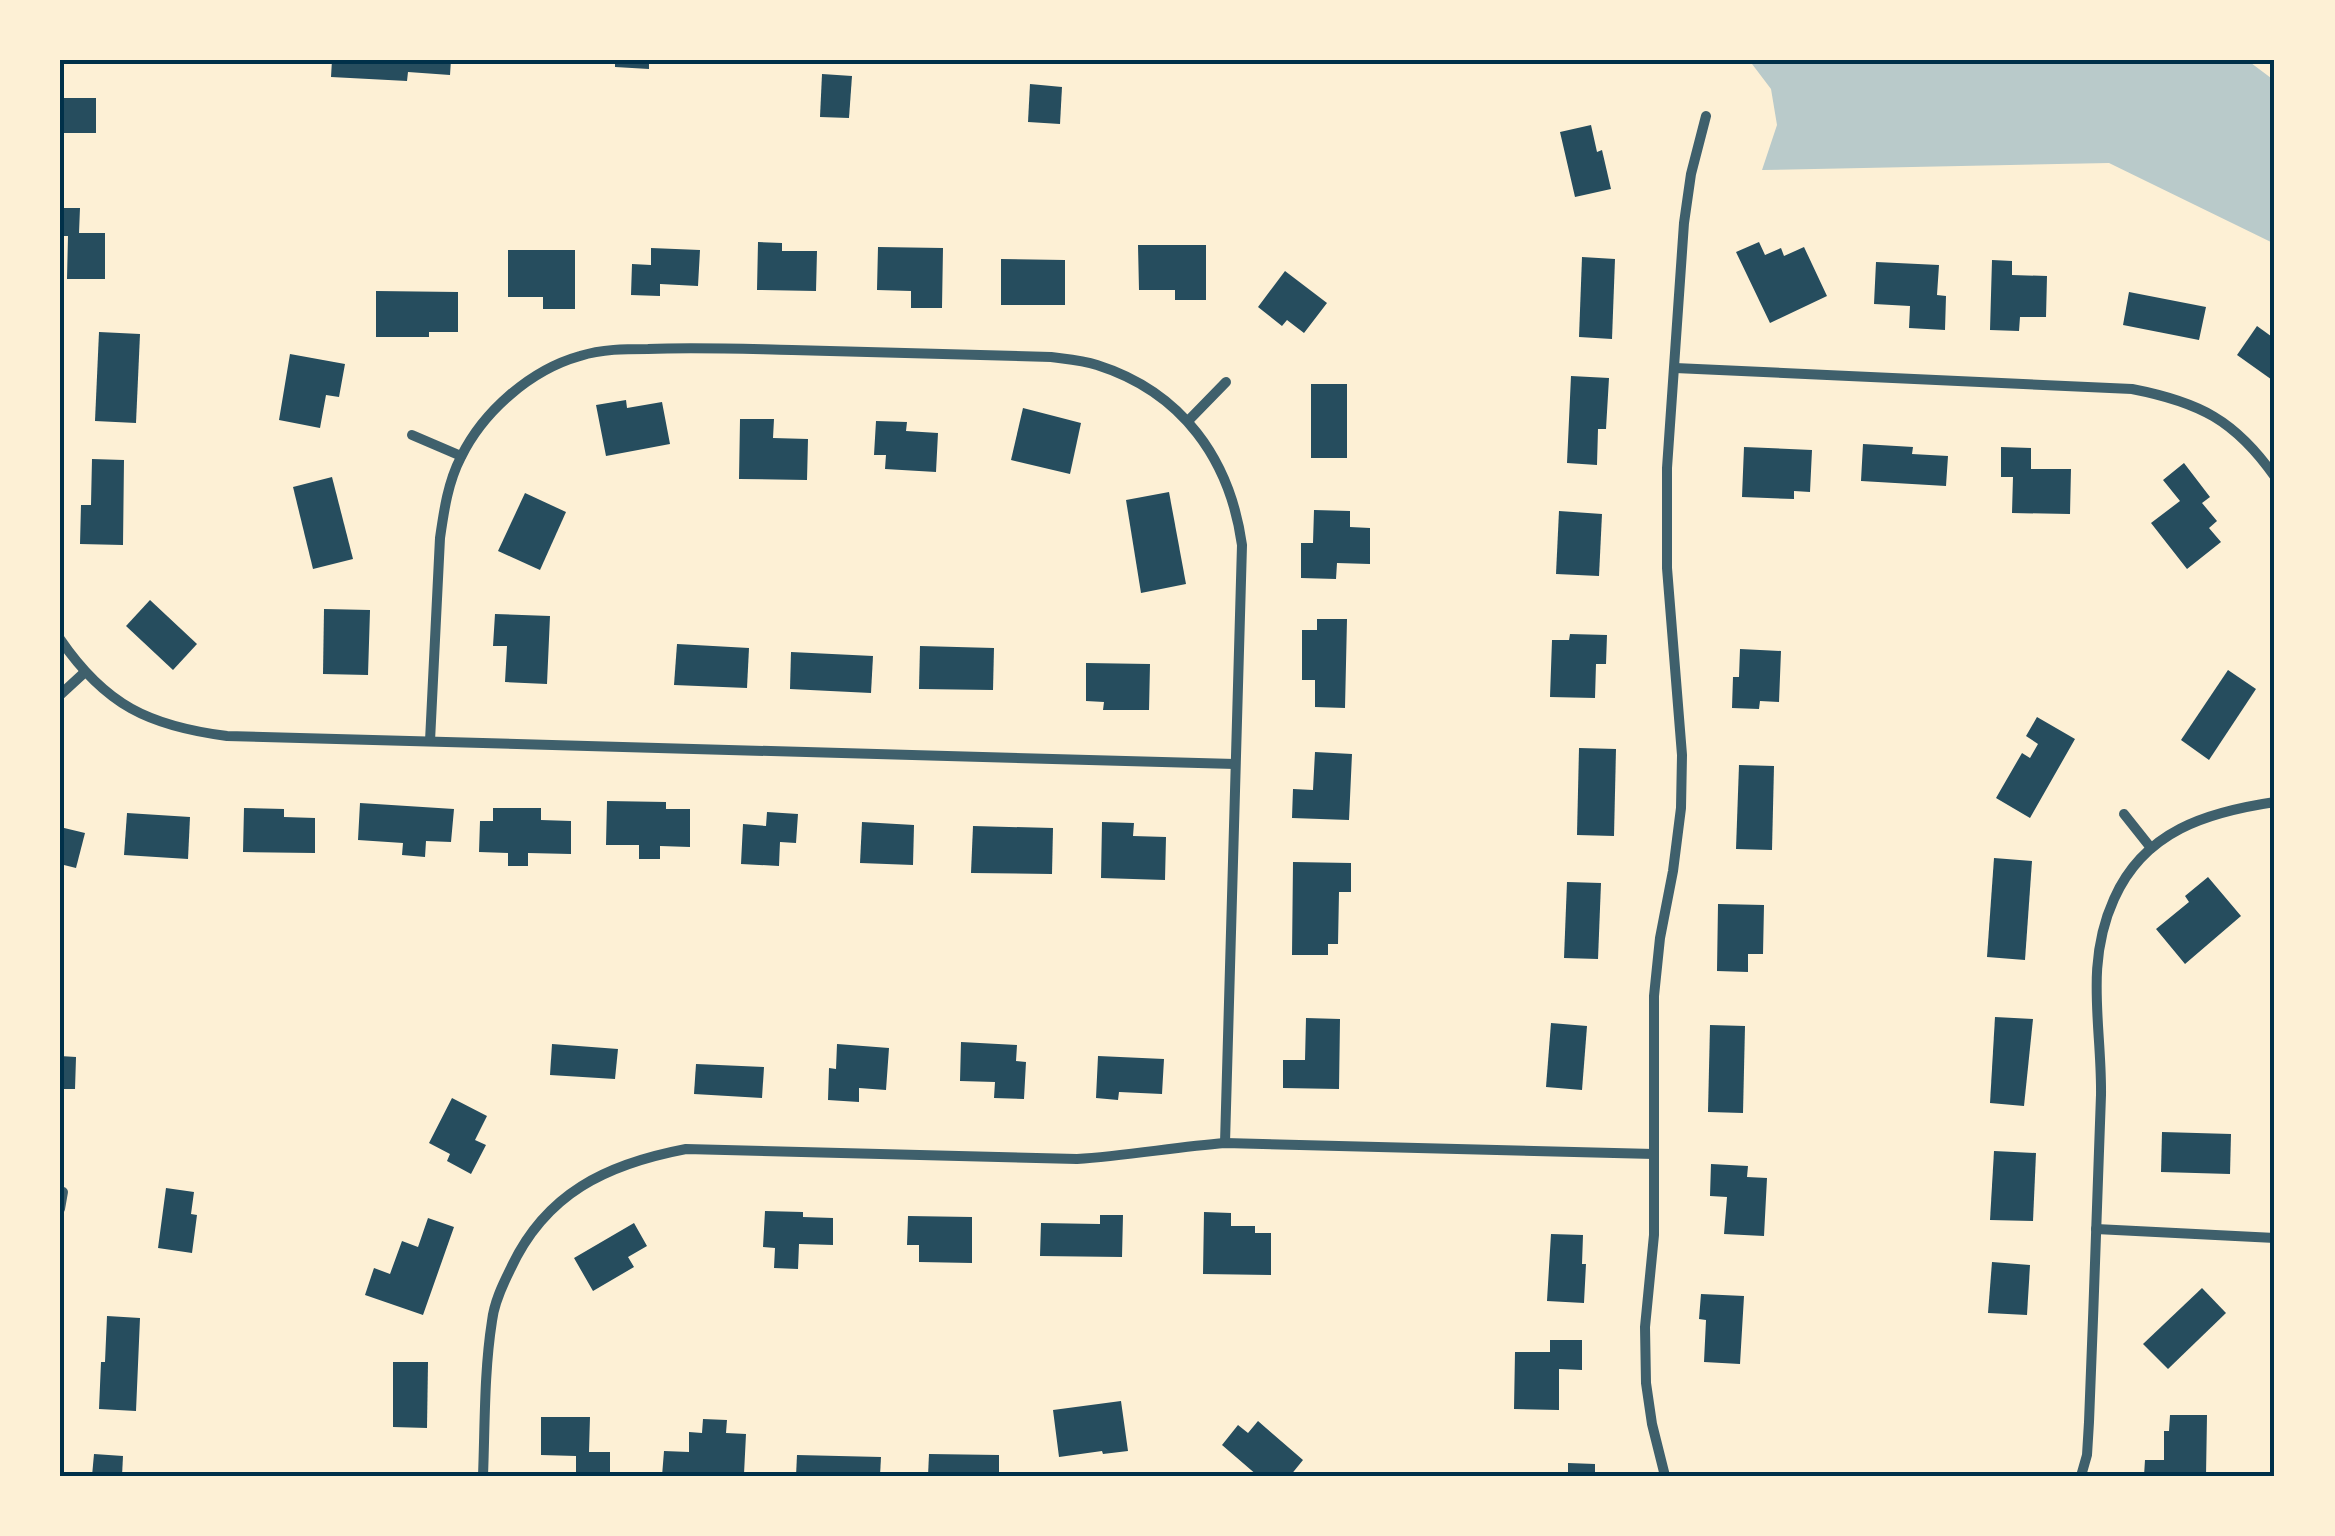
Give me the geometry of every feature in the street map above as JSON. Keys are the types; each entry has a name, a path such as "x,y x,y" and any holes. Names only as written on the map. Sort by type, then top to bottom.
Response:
{"street":[{"path":"1664,1476 1646,1382 1646,1327 1654,1235 1654,996 1681,808 1682,755 1668,568 1667,468 1684,224 1706,116"},
{"path":"430,742 444,506 462,456 476,433 528,381 579,356 614,350 683,348 1051,357 1123,374 1166,401 1188,422 1219,465 1234,502 1242,545 1225,1144"},
{"path":"1675,368 2132,389 2171,397 2229,426 2257,451 2275,477"},
{"path":"1188,422 1226,382"},
{"path":"412,435 462,456"},
{"path":"60,639 100,687 140,714 188,731 227,736 1235,764"},
{"path":"60,695 85,672"},
{"path":"2082,1476 2089,1422 2101,1089 2095,987 2102,936 2114,898 2151,848 2190,822 2275,802"},
{"path":"2124,814 2151,848"},
{"path":"483,1476 492,1320 514,1259 540,1219 592,1179 646,1156 686,1149 1076,1159 1225,1144 1654,1154"},
{"path":"60,1209 64,1192"},
{"path":"2096,1229 2275,1238"}],"shaded area":[{"path":"1749,60 2247,60 2275,81 2275,244 2109,163 1762,170 1777,125 1771,89"}],"building":[{"path":"332,60 451,60 450,75 408,72 407,81 331,77"},
{"path":"615,60 649,60 649,69 615,67"},
{"path":"822,74 852,76 849,118 820,117"},
{"path":"1030,84 1062,87 1060,124 1028,122"},
{"path":"60,98 96,98 96,133 60,133"},
{"path":"1591,125 1597,152 1602,150 1611,189 1575,197 1560,132"},
{"path":"60,208 80,208 79,233 105,233 105,279 67,279 68,236 60,236"},
{"path":"758,242 782,243 782,251 817,251 816,291 757,290"},
{"path":"1759,242 1765,255 1781,248 1784,256 1804,247 1827,296 1770,323 1736,252"},
{"path":"1138,245 1206,245 1206,300 1175,300 1175,290 1139,290"},
{"path":"878,247 943,248 942,308 911,308 911,291 877,290"},
{"path":"651,248 700,250 698,286 660,284 660,296 631,295 632,264 651,265"},
{"path":"508,250 575,250 575,309 543,309 543,297 508,297"},
{"path":"1582,257 1615,259 1612,339 1579,337"},
{"path":"1001,259 1065,260 1065,305 1001,305"},
{"path":"1992,260 2012,261 2012,275 2047,276 2046,317 2020,317 2019,331 1990,330"},
{"path":"1876,262 1939,265 1937,295 1946,296 1945,330 1909,328 1910,306 1874,304"},
{"path":"1285,271 1327,303 1304,333 1287,320 1282,326 1258,307"},
{"path":"376,291 458,292 458,332 429,332 429,337 376,337"},
{"path":"2129,292 2206,307 2199,340 2123,325"},
{"path":"2257,326 2275,339 2275,382 2237,355"},
{"path":"99,332 140,334 136,423 95,421"},
{"path":"290,354 345,364 339,397 326,395 320,428 279,420"},
{"path":"1571,376 1609,378 1606,429 1598,429 1597,465 1567,463"},
{"path":"1311,384 1347,384 1347,458 1311,458"},
{"path":"626,400 627,408 662,402 670,444 606,456 596,405"},
{"path":"1023,408 1081,423 1070,474 1011,460"},
{"path":"740,419 774,419 773,438 808,439 807,480 739,479"},
{"path":"876,421 907,422 906,431 938,433 936,472 885,469 886,455 874,455"},
{"path":"1863,444 1913,447 1912,454 1948,456 1946,486 1861,481"},
{"path":"1744,447 1812,450 1810,492 1794,491 1794,499 1742,497"},
{"path":"2001,447 2031,448 2031,469 2071,469 2070,514 2012,513 2013,477 2001,477"},
{"path":"92,459 124,460 123,545 80,544 81,505 91,505"},
{"path":"2184,463 2210,497 2202,503 2217,521 2209,528 2221,542 2187,569 2151,523 2180,501 2163,480"},
{"path":"332,477 353,559 313,569 293,487"},
{"path":"1169,492 1186,584 1141,593 1126,500"},
{"path":"525,493 566,512 540,570 498,551"},
{"path":"1314,510 1350,511 1350,527 1370,528 1370,564 1337,563 1336,579 1301,578 1301,543 1313,543"},
{"path":"1559,511 1602,514 1599,576 1556,574"},
{"path":"150,600 197,644 173,670 126,626"},
{"path":"324,609 370,610 368,675 323,674"},
{"path":"495,614 550,616 547,684 505,682 507,646 493,646"},
{"path":"1317,619 1347,619 1345,708 1315,707 1315,680 1302,680 1302,630 1317,630"},
{"path":"1570,634 1607,635 1606,664 1596,664 1595,698 1550,697 1552,640 1569,640"},
{"path":"677,644 749,648 747,688 674,685"},
{"path":"920,646 994,648 993,690 919,689"},
{"path":"1740,649 1781,651 1779,702 1760,701 1759,709 1732,708 1733,677 1739,677"},
{"path":"791,652 873,656 871,693 790,689"},
{"path":"1086,663 1150,664 1149,710 1103,710 1104,702 1086,701"},
{"path":"2228,670 2256,689 2209,760 2181,740"},
{"path":"2037,717 2075,739 2030,818 1996,798 2022,753 2030,758 2038,744 2026,736"},
{"path":"1579,748 1616,749 1614,836 1577,835"},
{"path":"1315,752 1352,754 1349,820 1292,818 1293,789 1313,790"},
{"path":"1739,765 1774,766 1772,850 1736,849"},
{"path":"607,801 666,802 666,809 690,809 690,847 660,846 660,859 639,859 639,845 606,845"},
{"path":"360,803 454,809 451,842 426,841 425,857 402,855 403,843 358,840"},
{"path":"244,808 284,809 284,817 315,818 315,853 243,852"},
{"path":"493,808 541,808 541,820 571,821 571,854 528,853 528,866 508,866 508,853 479,852 480,821 493,821"},
{"path":"767,812 798,814 796,843 780,842 779,866 741,864 743,824 766,826"},
{"path":"127,813 190,817 188,859 124,855"},
{"path":"862,822 914,825 913,865 860,863"},
{"path":"1102,822 1134,823 1133,836 1166,837 1165,880 1101,878"},
{"path":"973,826 1053,828 1052,874 971,873"},
{"path":"60,827 85,833 76,868 60,864"},
{"path":"1994,858 2032,861 2025,960 1987,957"},
{"path":"1293,862 1351,863 1351,892 1339,892 1338,944 1328,944 1328,955 1292,955"},
{"path":"2208,877 2241,916 2185,964 2156,929 2189,902 2185,896"},
{"path":"1567,882 1601,883 1598,959 1564,958"},
{"path":"1718,904 1764,905 1763,954 1748,954 1748,972 1717,971"},
{"path":"1995,1017 2033,1019 2024,1106 1990,1103"},
{"path":"1306,1018 1340,1019 1339,1089 1283,1088 1283,1060 1305,1060"},
{"path":"1551,1023 1587,1026 1582,1090 1546,1087"},
{"path":"1710,1025 1745,1026 1743,1113 1708,1112"},
{"path":"961,1042 1017,1045 1016,1061 1026,1062 1024,1099 994,1098 995,1082 960,1081"},
{"path":"552,1044 618,1049 615,1079 550,1075"},
{"path":"837,1044 889,1048 886,1090 859,1088 859,1102 828,1100 829,1068 836,1069"},
{"path":"60,1056 76,1057 75,1089 60,1089"},
{"path":"1098,1056 1164,1059 1162,1094 1119,1092 1118,1100 1096,1098"},
{"path":"696,1064 764,1067 762,1098 694,1094"},
{"path":"452,1098 487,1116 475,1140 486,1145 471,1174 447,1161 450,1154 429,1143"},
{"path":"2162,1132 2231,1134 2230,1174 2161,1172"},
{"path":"1994,1151 2036,1153 2033,1221 1990,1220"},
{"path":"1711,1164 1748,1166 1747,1177 1767,1178 1764,1236 1724,1234 1727,1197 1710,1196"},
{"path":"166,1188 194,1192 191,1214 197,1215 192,1253 158,1248"},
{"path":"765,1211 833,1218 833,1245 799,1244 798,1269 774,1268 775,1248 763,1247"},
{"path":"1204,1212 1231,1213 1231,1226 1255,1226 1255,1233 1271,1233 1271,1275 1203,1274"},
{"path":"1100,1215 1123,1215 1122,1257 1040,1256 1041,1223 1100,1224"},
{"path":"908,1216 972,1217 972,1263 919,1262 919,1245 907,1245"},
{"path":"428,1218 454,1227 423,1315 365,1295 374,1268 390,1274 402,1241 418,1247"},
{"path":"634,1223 647,1246 628,1257 634,1267 593,1291 574,1258"},
{"path":"1551,1234 1583,1235 1584,1303 1547,1301"},
{"path":"1992,1262 2030,1265 2027,1315 1988,1313"},
{"path":"2202,1288 2226,1313 2168,1369 2143,1344"},
{"path":"1701,1294 1744,1296 1740,1364 1704,1362 1706,1320 1699,1319"},
{"path":"107,1316 140,1318 136,1411 99,1409"},
{"path":"1550,1340 1582,1340 1582,1370 1559,1369 1559,1410 1514,1409 1515,1352 1550,1352"},
{"path":"393,1362 428,1362 427,1428 393,1427"},
{"path":"1121,1401 1128,1451 1059,1457 1053,1410"},
{"path":"2170,1415 2207,1415 2206,1476 2144,1476 2145,1460 2164,1460 2164,1431 2169,1431"},
{"path":"541,1417 590,1417 589,1452 610,1452 610,1476 576,1476 576,1456 541,1455"},
{"path":"703,1419 727,1420 726,1433 746,1434 744,1474 662,1476 664,1451 689,1452 689,1432 702,1433"},
{"path":"1258,1421 1303,1460 1290,1476 1258,1476 1222,1445 1238,1425 1248,1433"},
{"path":"94,1454 123,1456 122,1476 92,1476"},
{"path":"929,1454 999,1455 999,1476 928,1476"},
{"path":"797,1455 881,1457 880,1476 796,1476"},
{"path":"1568,1463 1595,1464 1595,1476 1568,1476"}]}
